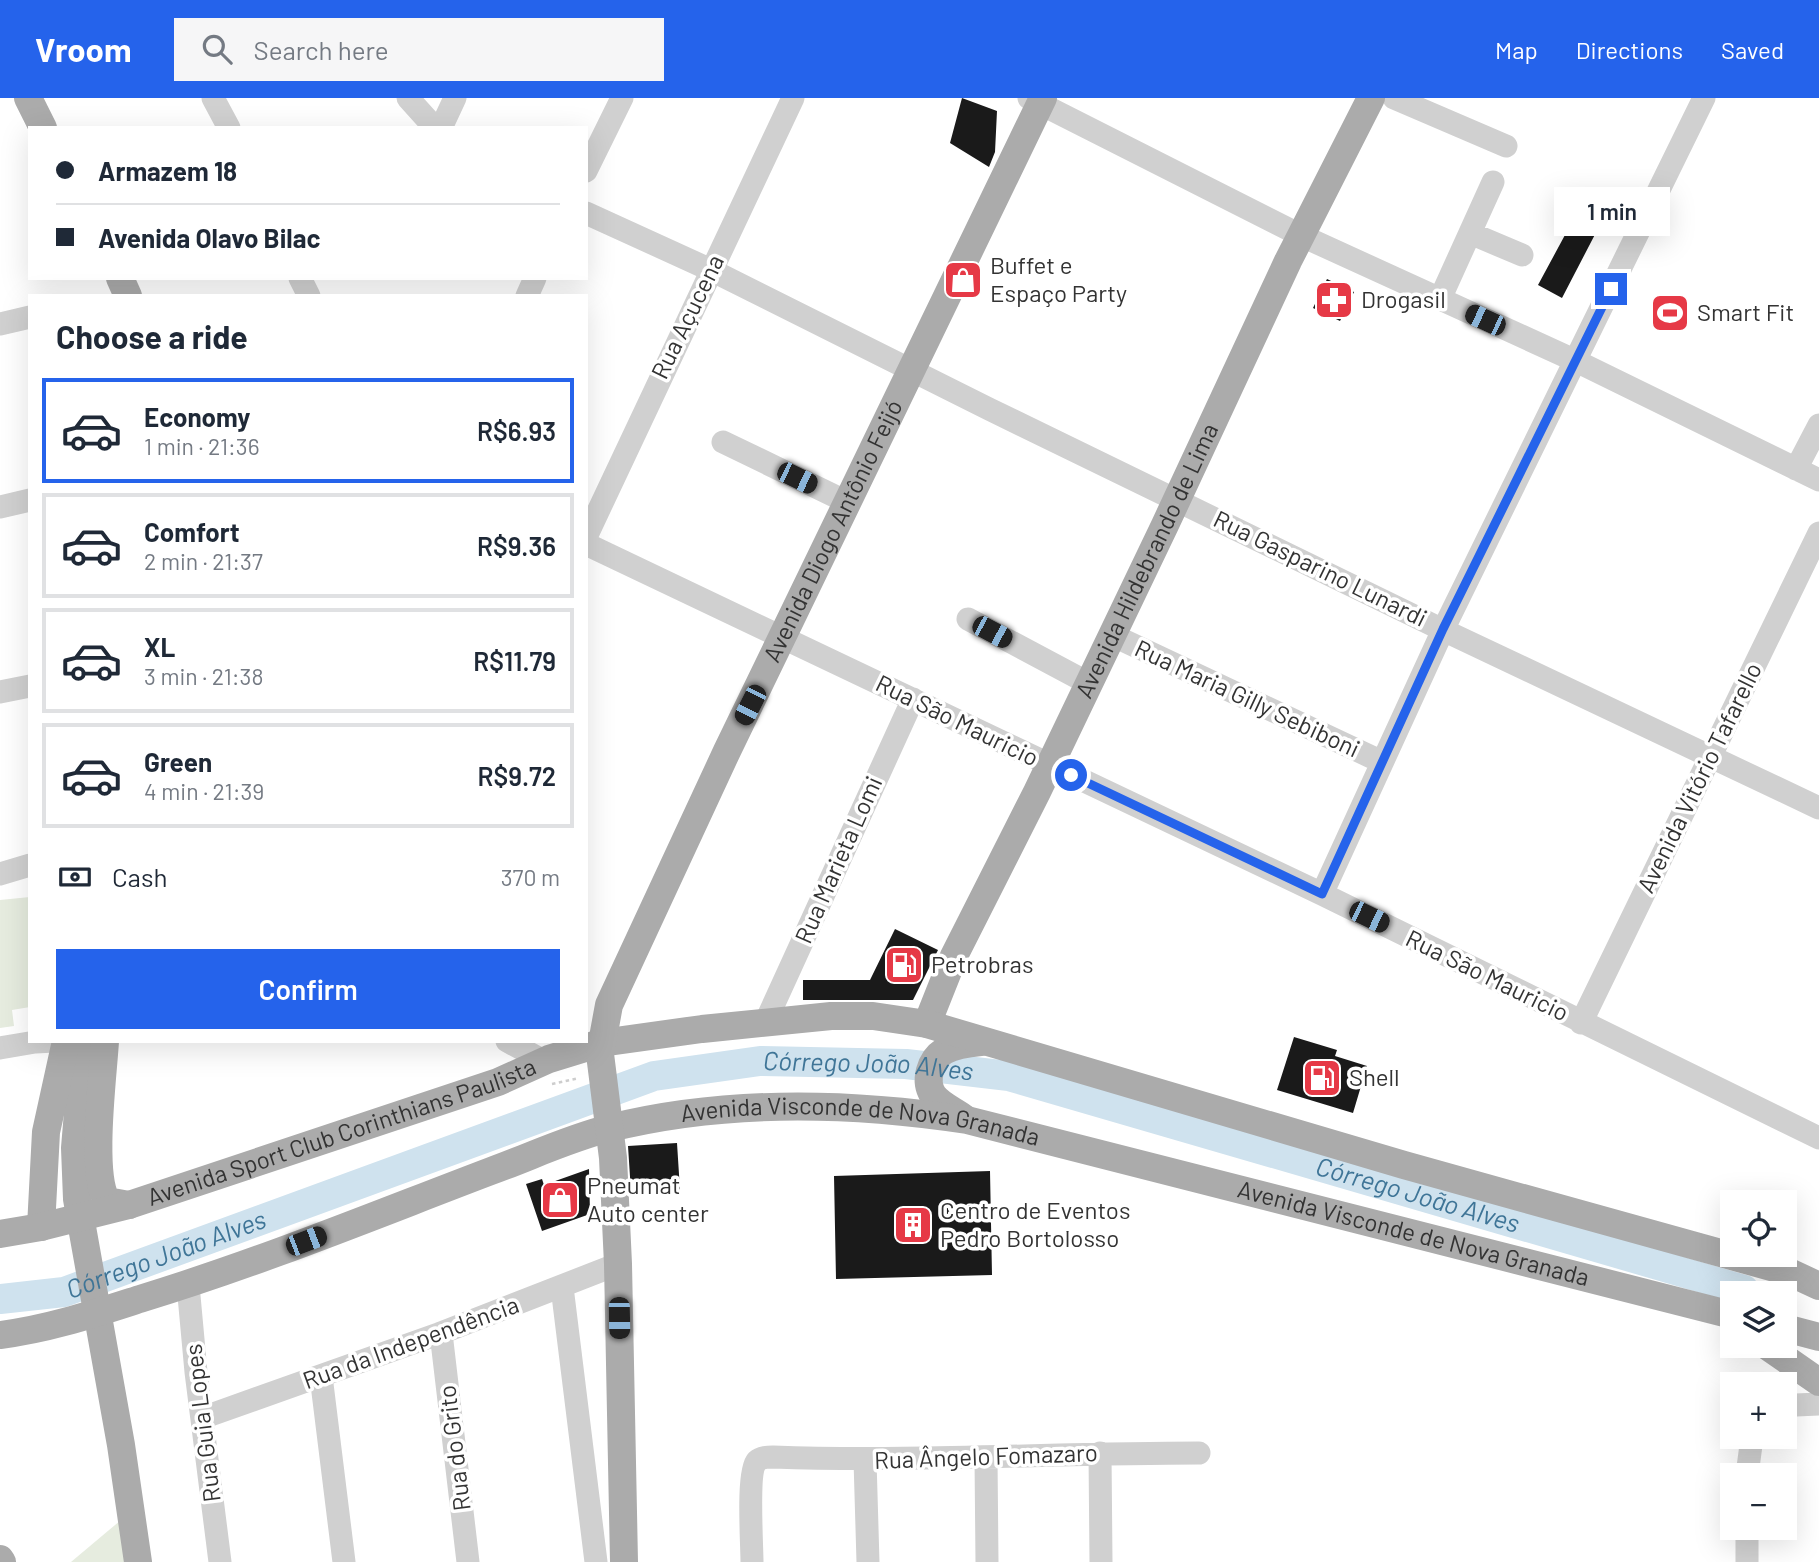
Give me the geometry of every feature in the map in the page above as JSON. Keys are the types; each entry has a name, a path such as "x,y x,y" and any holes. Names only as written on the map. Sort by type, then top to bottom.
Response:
{"main road":[{"path":"28,98 42,126"},
{"name":"Avenida Hildebrando de Lima","path":"927,1024 954,956 1112,635 1300,235 1371,98"},
{"name":"Avenida Diogo Antônio Feijó","path":"624,1562 618,1264 601,1049 609,1005 1037,100"},
{"name":"Avenida Sport Club Corinthians Paulista","path":"0,1234 41,1227 129,1205 498,1082 544,1061 766,1021 873,1016 927,1024 974,1043 1789,1272 1819,1286"},
{"path":"46,1132 54,1181 61,1189 72,1192 87,1189 95,1173 98,1158 105,1043"},
{"path":"959,1114 931,1092 929,1075 936,1058 943,1051 974,1043"},
{"path":"41,1227 46,1132 77,1048"},
{"path":"77,1048 77,1199 121,1446 138,1562"},
{"name":"Avenida Visconde de Nova Granada","path":"0,1335 27,1332 63,1323 188,1284 608,1115 808,1105 959,1114 1720,1315"},
{"path":"98,1158 102,1193 107,1201 129,1205"},
{"path":"1789,1272 1819,1276"},
{"path":"1797,1331 1819,1337"},
{"path":"1784,1358 1819,1382"}],"street":[{"path":"213,98 228,126"},
{"path":"408,98 433,126"},
{"path":"442,126 455,98"},
{"path":"588,167 622,98"},
{"name":"Rua Açucena","path":"588,533 793,98"},
{"path":"1394,98 1506,146"},
{"path":"1322,894 1443,629 1704,98"},
{"path":"1037,100 1300,235 1576,361 1819,480"},
{"path":"1440,299 1493,182"},
{"name":"Rua Gasparino Lunardi","path":"588,214 711,271 1443,629 1819,808"},
{"path":"1470,233 1522,255"},
{"path":"0,324 28,317"},
{"path":"1796,468 1819,425"},
{"path":"723,442 847,502"},
{"path":"0,507 28,500"},
{"name":"Avenida Vitório Tafarello","path":"1581,1023 1819,533"},
{"name":"Rua São Mauricio","path":"588,545 1322,894 1819,1138"},
{"path":"968,619 1088,683"},
{"name":"Rua Maria Gilly Sebiboni","path":"1112,635 1382,762"},
{"path":"0,692 28,685"},
{"name":"Rua Marieta Lomi","path":"766,1021 913,699"},
{"path":"0,874 28,866"},
{"path":"0,1048 39,1043"},
{"path":"511,1043 544,1061"},
{"name":"Rua da Independência","path":"202,1418 441,1333 618,1264"},
{"name":"Rua Guia Lopes","path":"188,1284 220,1562"},
{"path":"562,1287 596,1562"},
{"name":"Rua do Grito","path":"441,1333 468,1562"},
{"path":"321,1376 344,1562"},
{"path":"1797,1405 1819,1404"},
{"path":"1100,1453 1101,1562"},
{"name":"Rua Ângelo Fomazaro","path":"752,1562 751,1475 756,1461 773,1457 865,1460 1199,1453"},
{"path":"986,1458 987,1562"},
{"path":"865,1460 867,1562"},
{"path":"1747,1540 1747,1562"}],"shaded area":[{"path":"28,897 28,1007 12,1010 14,1026 0,1028 0,900"},
{"path":"121,1520 128,1562 71,1562"}],"building":[{"path":"962,98 997,111 995,152 989,167 950,143"},
{"path":"1579,209 1603,219 1562,298 1538,285"},
{"name":"Drogasil","path":"1327,279 1354,292 1340,321 1313,308"},
{"name":"Petrobras","path":"895,929 938,950 913,1000 803,1000 803,980 870,980"},
{"name":"Shell","path":"1294,1037 1337,1050 1335,1056 1367,1066 1353,1113 1277,1090"},
{"path":"677,1143 680,1190 631,1192 628,1146"},
{"name":"Pneumat Auto center","path":"589,1169 590,1214 542,1231 526,1184 542,1179 544,1185"},
{"name":"Centro de Eventos Pedro Bortolosso","path":"990,1171 992,1275 836,1279 834,1176"}],"waterway":[{"name":"Córrego João Alves","path":"0,1299 64,1292 654,1076 760,1061 906,1064 1009,1076 1720,1283"}],"place":[{"name":"Buffet e Espaço Party","path":"963,280"},
{"name":"Drogasil","path":"1334,300"},
{"name":"Smart Fit","path":"1670,313"},
{"name":"Petrobras","path":"904,965"},
{"name":"Shell","path":"1322,1078"},
{"name":"Pneumat Auto center","path":"560,1200"},
{"name":"Centro de Eventos Pedro Bortolosso","path":"913,1225"}],"route":[{"path":"1071,775 1322,894 1443,629 1611,289"}]}
